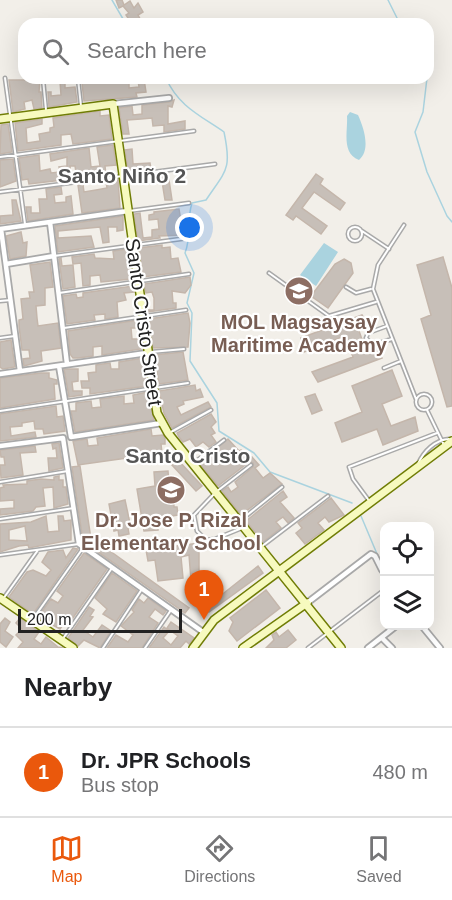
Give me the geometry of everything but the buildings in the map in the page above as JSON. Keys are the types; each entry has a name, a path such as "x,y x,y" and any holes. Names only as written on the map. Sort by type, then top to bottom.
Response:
{"street":[{"path":"0,119 169,98"},
{"name":"Santo Cristo Street","path":"113,104 152,388 162,423 192,464 279,572 307,603 341,648"},
{"path":"20,371 3,264 1,229 128,211"},
{"path":"50,222 68,364"},
{"path":"3,264 54,256"},
{"path":"0,374 147,353"},
{"path":"59,366 71,437 162,423"},
{"path":"0,446 63,438 79,544 203,632"},
{"path":"196,647 203,632 214,620 416,468 443,443 452,440"},
{"path":"243,648 371,554 375,556 380,566"},
{"path":"1,599 73,648"},
{"path":"368,648 391,630"},
{"path":"425,630 440,648"},
{"path":"382,638 392,648"}],"lane":[{"path":"5,78 25,225"},
{"path":"43,84 46,113"},
{"path":"79,84 81,108"},
{"path":"0,157 194,131"},
{"path":"0,192 215,164"},
{"path":"128,211 189,203"},
{"path":"404,225 375,274 373,289 376,302 417,399 418,408 427,410"},
{"path":"369,236 354,242 348,235 354,228 362,231 389,249"},
{"path":"362,231 362,238"},
{"path":"54,256 188,238"},
{"path":"269,273 329,316 376,302"},
{"path":"59,293 189,274"},
{"path":"346,287 356,293 373,289"},
{"path":"0,301 10,300"},
{"path":"63,328 186,310"},
{"path":"387,327 368,333 366,338 373,345 392,339"},
{"path":"0,338 15,336"},
{"path":"147,353 184,349"},
{"path":"384,368 401,361"},
{"path":"0,411 188,383"},
{"path":"417,399 422,394 429,395 432,404 427,410"},
{"path":"168,433 211,410"},
{"path":"427,410 443,443"},
{"path":"370,502 353,479 349,467 437,433"},
{"path":"192,464 224,440"},
{"path":"250,465 216,492 194,515 194,524 202,538 215,539 242,524 282,487"},
{"path":"0,482 68,471"},
{"path":"261,547 328,496"},
{"path":"0,519 74,508"},
{"path":"0,555 79,544"},
{"path":"32,620 83,548"},
{"path":"1,599 38,550"},
{"path":"62,640 112,568"},
{"path":"103,648 142,589"},
{"path":"308,648 380,593"},
{"path":"145,648 171,610"}],"water":[{"path":"350,112 358,115 364,132 365,151 359,160 353,157 348,147 347,116"},
{"path":"324,243 338,252 316,286 300,275"}],"waterway":[{"path":"112,0 122,18"},
{"path":"388,0 397,18"},
{"path":"169,84 184,103 224,132 226,145 227,162 223,175 206,200 192,203 185,253 194,273 187,303 192,313 190,361 217,403 219,431 254,453 270,472 352,503"},
{"path":"426,84 423,112 415,132 427,172 452,222"},
{"path":"361,516 380,561"}],"place":[{"name":"MOL Magsaysay Maritime Academy","path":"299,291"},
{"name":"Dr. Jose P. Rizal Elementary School","path":"171,490"},
{"name":"Dr. JPR Schools","path":"204,620"}],"district":[{"name":"Santo Niño 2","path":"122,175"},
{"name":"Santo Cristo","path":"188,455"}]}
